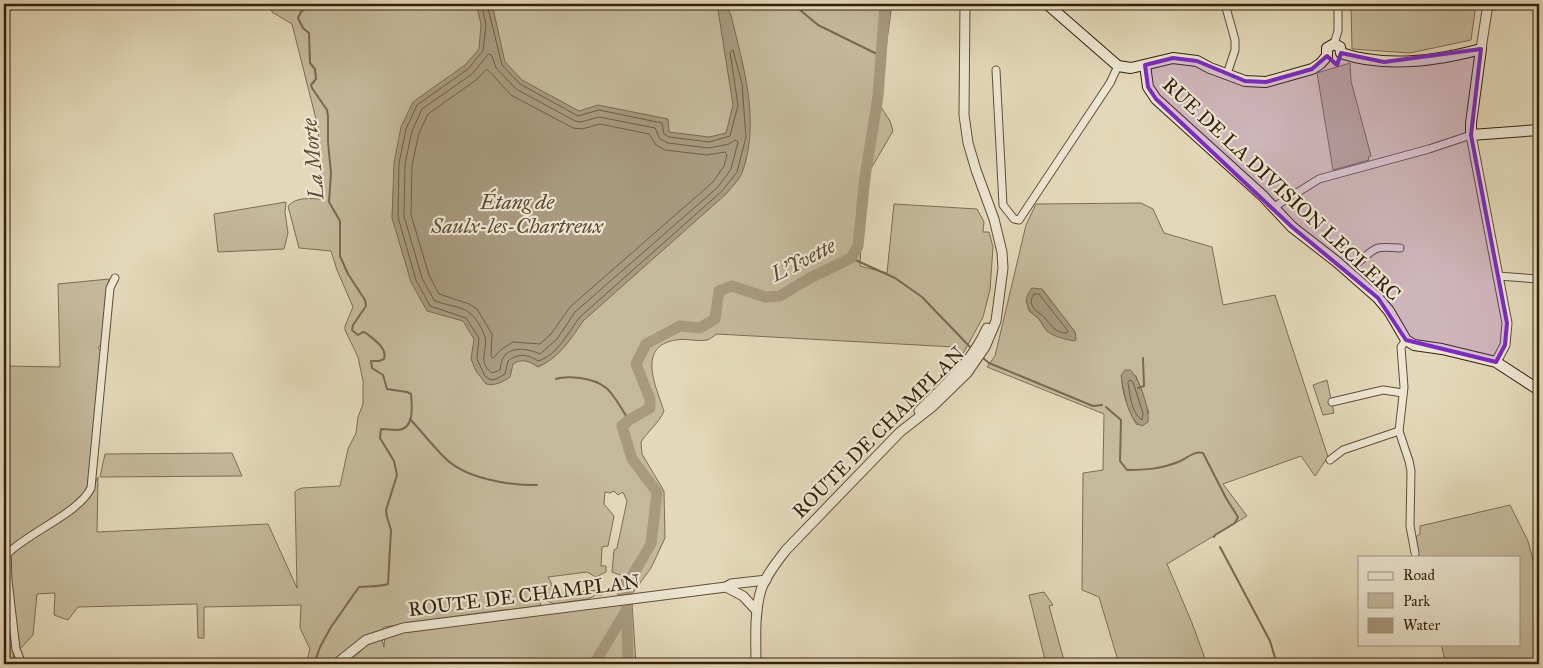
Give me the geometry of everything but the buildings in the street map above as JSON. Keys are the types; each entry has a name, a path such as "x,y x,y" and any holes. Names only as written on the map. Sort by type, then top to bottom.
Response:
{"main road":[{"path":"1047,4 1118,66 1131,68 1173,58 1197,61 1245,81 1266,82 1312,69 1327,56 1327,48 1334,44 1340,47 1341,53 1336,59 1327,56"},
{"path":"1341,53 1359,59 1384,62 1433,58 1481,49 1470,123 1471,135 1539,130"},
{"name":"RUE DE LA DIVISION LECLERC","path":"1145,65 1148,87 1156,99 1256,189 1292,227 1346,265 1384,304 1406,340"},
{"path":"1406,340 1414,345 1442,349 1496,362 1539,390"}],"street":[{"name":"ROUTE DE CHAMPLAN","path":"756,664 757,611 760,595 766,580 786,550 900,432 932,407 967,373 993,314 1001,288 1003,268 1000,239 968,143 964,114 965,4"},
{"path":"1225,4 1236,50 1227,74"},
{"path":"1334,44 1338,31 1338,4"},
{"path":"1481,49 1488,6 1505,4"},
{"path":"996,70 1003,205 1014,219 1019,220 1110,83 1118,66"},
{"path":"1274,208 1319,179 1429,149 1471,135 1507,329 1505,346 1496,362"},
{"name":"RUE DE LA DIVISION LECLERC","path":"1346,265 1372,249 1379,247 1400,248"},
{"path":"1497,276 1539,279"},
{"path":"22,664 16,649 8,581 7,554 21,541 74,507 87,495 91,488 110,288 115,278"},
{"path":"1406,340 1401,346 1403,393 1399,432 1411,470 1410,526 1415,553"},
{"path":"1332,402 1383,390 1403,393"},
{"path":"1330,460 1343,450 1399,432"},
{"name":"ROUTE DE CHAMPLAN","path":"336,664 366,640 403,628 726,587 730,584 766,580"},
{"path":"726,587 743,596 757,611"}],"highlighted area":[{"path":"1481,49 1471,135 1507,323 1505,345 1496,362 1406,340 1378,298 1292,227 1156,99 1148,87 1145,65 1173,58 1197,61 1245,81 1266,82 1312,69 1327,56 1337,65 1341,53 1384,62"}],"green space":[{"path":"271,4 892,4 880,91 881,107 890,121 893,131 869,172 863,199 860,266 887,273 894,204 977,209 984,222 983,232 989,232 993,247 990,290 983,317 959,361 954,347 717,334 707,340 676,340 664,344 656,350 652,369 664,411 641,442 642,454 664,491 665,538 651,568 632,594 618,595 623,576 612,572 614,550 617,548 627,501 623,492 618,495 614,491 610,493 605,492 604,504 614,516 608,546 602,547 601,566 606,566 606,572 596,577 587,572 548,577 556,594 600,590 604,593 602,595 554,604 543,599 540,602 541,605 537,606 384,627 380,633 384,647 385,634 632,603 636,664 344,664 361,651 356,650 337,664 306,664 310,649 300,628 301,605 204,607 204,638 198,638 197,604 78,607 68,620 54,615 55,593 37,594 33,635 20,649 10,587 8,554 84,504 98,477 97,532 268,524 297,588 295,492 302,488 340,486 348,449 356,433 358,417 363,404 363,381 358,357 345,330 353,307 331,251 299,248 288,206 300,199 322,199 318,127 292,24 272,12"},
{"path":"1351,4 1476,4 1471,40 1410,53 1352,49"},
{"path":"1350,63 1351,81 1371,156 1368,157 1369,160 1333,170 1317,73"},
{"path":"286,202 285,212 288,233 284,249 218,252 214,214"},
{"path":"1141,203 1153,209 1164,233 1212,247 1223,305 1275,295 1328,457 1315,476 1301,456 1223,484 1247,516 1167,564 1207,664 1119,664 1099,597 1082,590 1083,473 1103,470 1104,414 987,367 995,356 1026,225 1036,204","holes":["1042,289 1075,332 1076,340 1047,331 1039,319 1029,311 1026,300","1122,374 1136,376 1149,413 1137,425 1126,400 1122,386"]},
{"path":"109,279 104,306 106,309 102,345 98,348 101,351 88,487 73,506 4,556 4,366 60,367 58,284"},
{"path":"1327,380 1334,413 1323,415 1313,385"},
{"path":"232,453 242,476 100,477 105,454"},
{"path":"1510,505 1528,541 1539,583 1539,664 1446,664 1442,646 1520,646 1520,556 1419,556 1416,537 1420,534 1420,526"},
{"path":"4,562 14,662 11,664 4,664"},
{"path":"1044,592 1053,605 1049,606 1065,664 1046,664 1029,595"}],"water":[{"name":"Étang de Saulx-les-Chartreux","path":"476,4 492,4 505,62 522,80 579,111 598,105 668,119 669,132 709,137 726,133 733,105 718,10 715,4 726,4 731,15 745,74 750,114 750,134 742,173 726,194 583,321 574,335 552,359 538,367 526,361 516,362 513,364 510,377 496,384 486,384 476,371 471,359 474,339 463,321 427,311 411,282 392,218 394,163 401,127 413,102 465,65 479,49 481,24"},
{"path":"1032,288 1042,289 1075,332 1076,340 1060,338 1050,333 1031,312 1027,304 1027,297"},
{"path":"1125,370 1130,370 1137,379 1143,394 1148,422 1142,426 1133,418 1127,404 1121,375"}],"waterway":[{"name":"La Morte","path":"309,4 298,18 303,28 309,33 310,63 315,69 316,79 311,85 327,110 331,173 329,202 340,221 340,256 348,274 365,300 366,306 353,325 352,330 358,335 363,332 366,333 382,348 385,355 384,359 371,361 372,368 383,375 387,389 411,394 412,405 410,422 407,426 397,430 381,429 380,438 394,461 397,475 386,510 391,530 388,584 359,587 331,627 320,647 314,664"},
{"path":"793,4 818,25 881,56"},
{"name":"L'Yvette","path":"628,664 626,586 651,544 657,492 632,459 622,426 650,408 650,399 636,364 646,344 680,326 700,328 715,319 719,291 732,286 765,297 780,296 810,278 851,258 858,246 865,177 878,96 885,4"},
{"path":"851,258 895,278 922,297 971,348"},
{"path":"983,358 989,363 1093,406 1102,405"},
{"path":"1138,388 1144,386 1143,358"},
{"path":"556,379 574,377 598,383 610,392 629,420"},
{"path":"1106,407 1121,420 1120,461 1127,470 1159,468 1194,454 1203,453 1238,517 1235,523 1214,537"},
{"path":"410,419 444,457 463,471 500,482 537,485"},
{"path":"1220,547 1270,641 1277,664"},
{"name":"L'Yvette","path":"594,664 626,611"}]}
